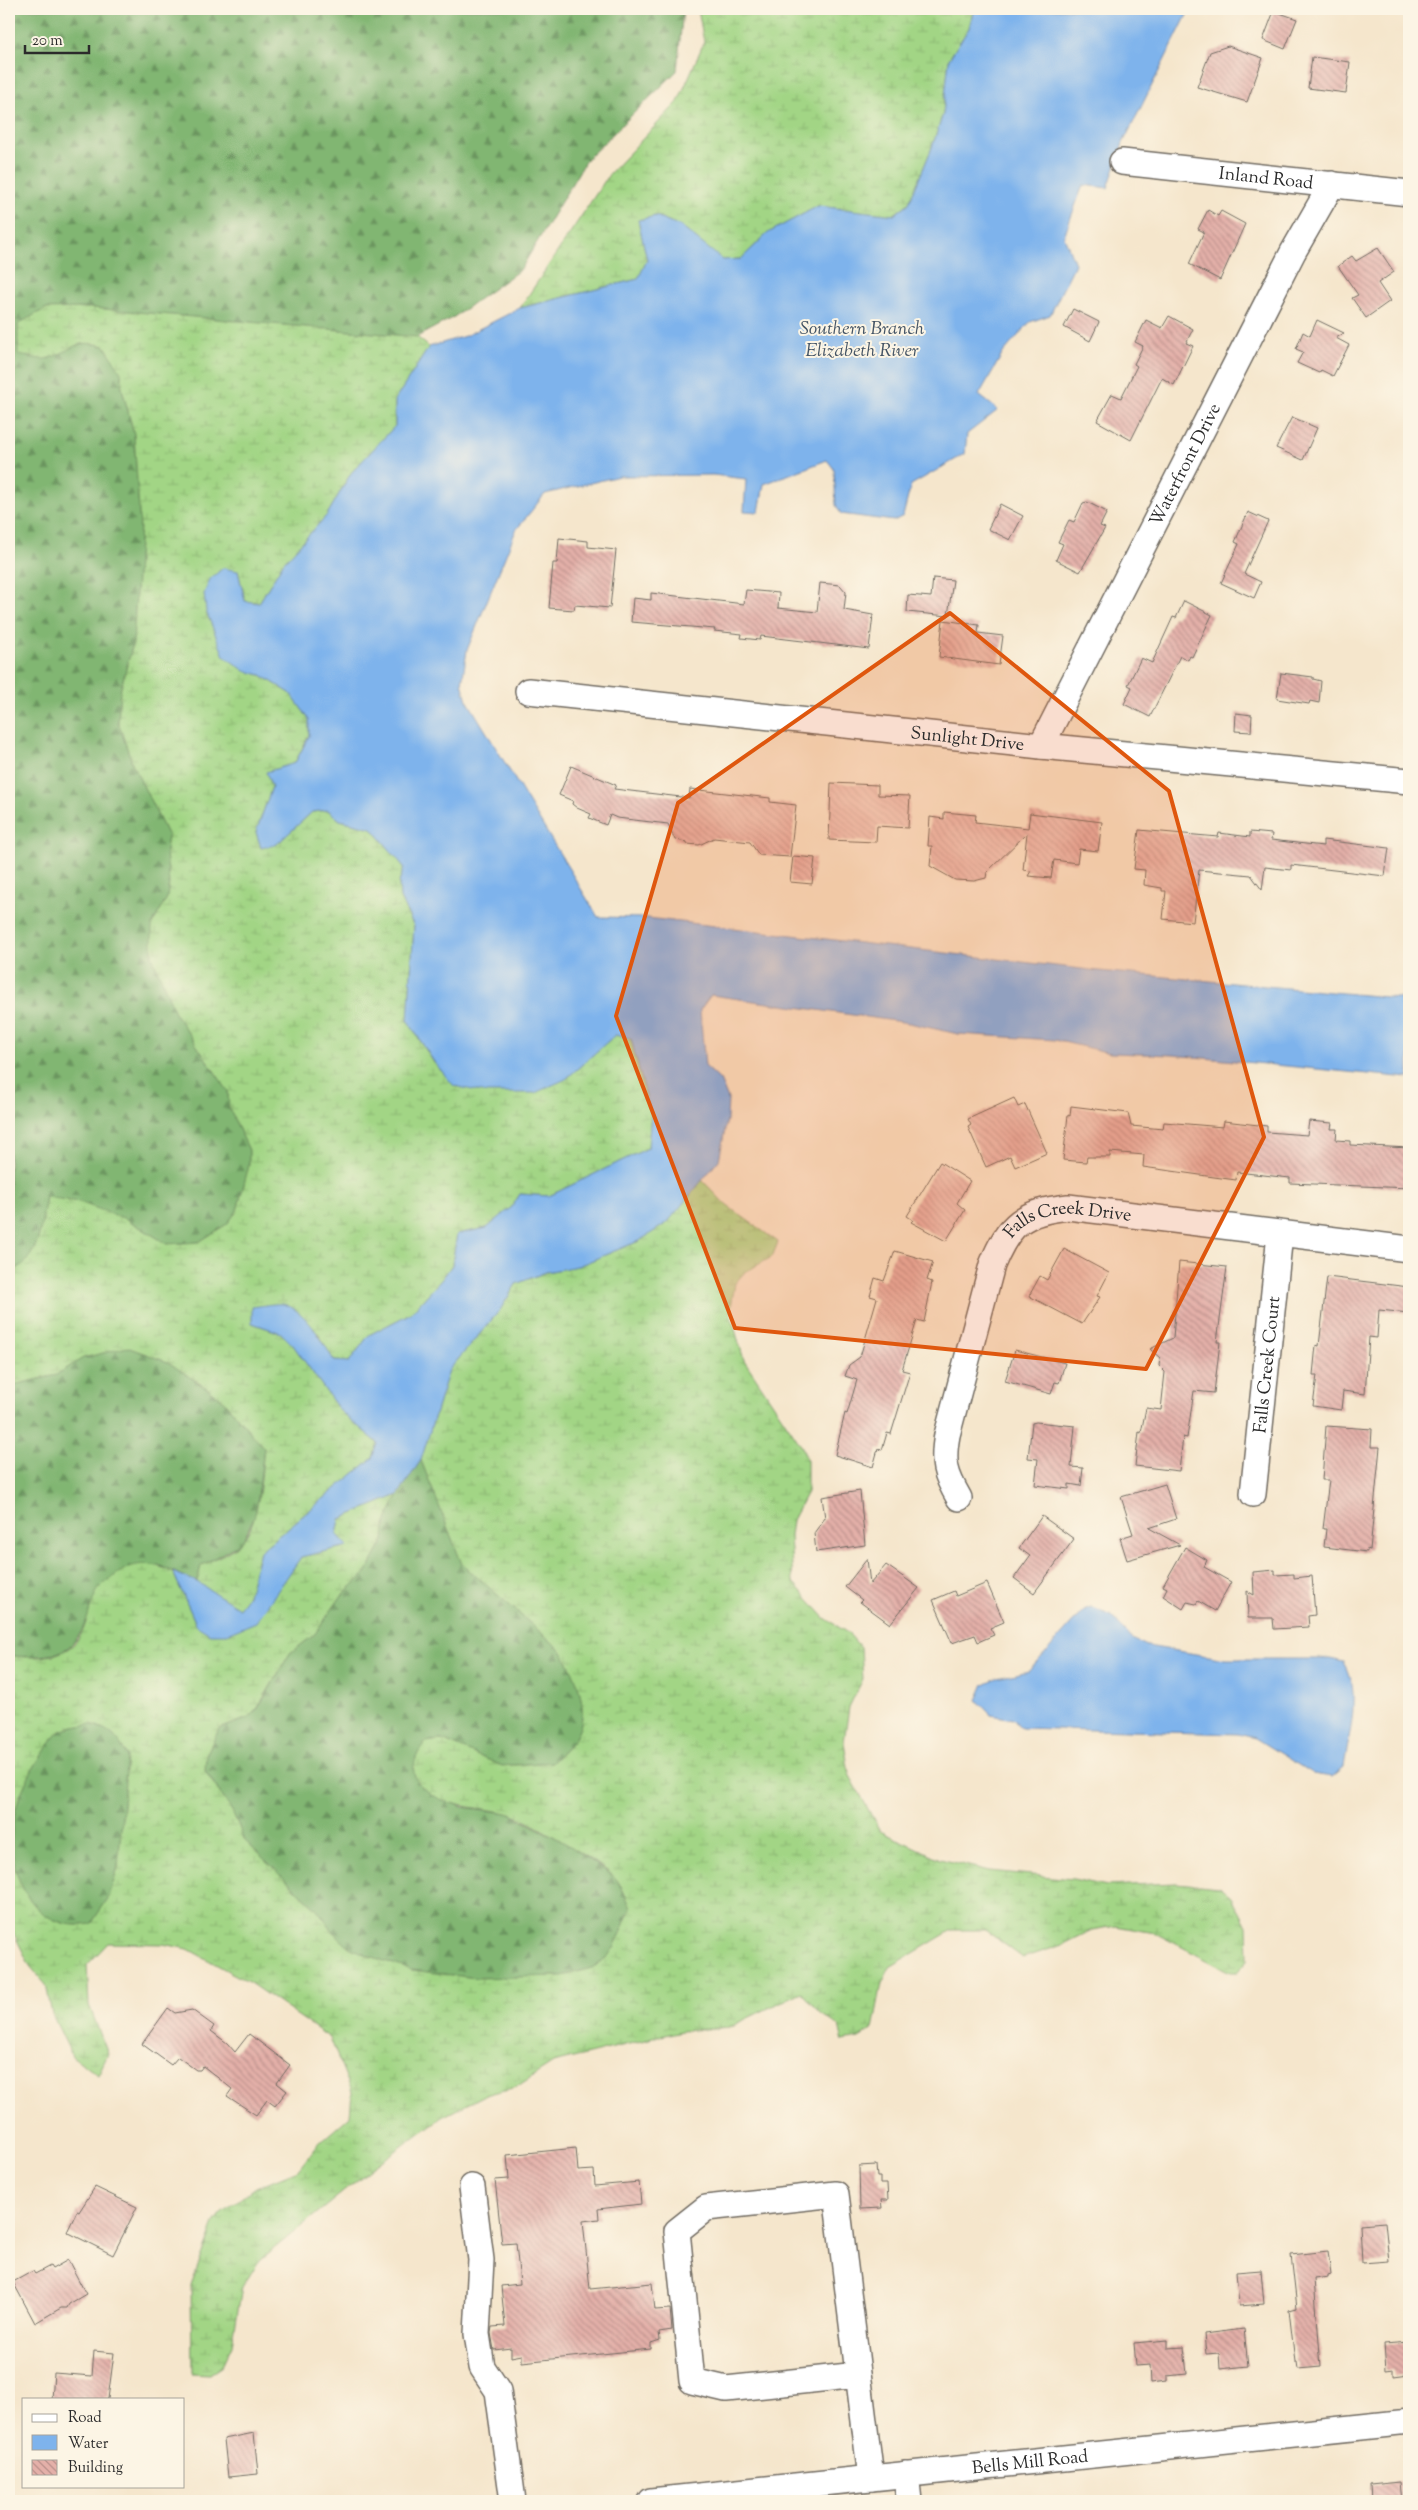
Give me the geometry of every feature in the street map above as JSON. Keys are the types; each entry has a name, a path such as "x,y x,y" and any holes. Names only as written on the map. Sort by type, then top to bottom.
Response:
{"street":[{"name":"Inland Road","path":"1122,162 1409,193"},
{"name":"Waterfront Drive","path":"1041,746 1294,252 1332,184"},
{"name":"Sunlight Drive","path":"528,691 1041,746 1409,781"},
{"name":"Falls Creek Drive","path":"960,1498 947,1477 944,1456 947,1435 992,1265 1002,1241 1019,1222 1042,1210 1068,1207 1409,1248"},
{"name":"Falls Creek Court","path":"1253,1494 1280,1234"},
{"path":"472,2187 481,2260 477,2334 482,2367 498,2391 513,2501"},
{"path":"858,2375 726,2389 692,2381 677,2231 706,2208 836,2194 871,2478"},
{"name":"Bells Mill Road","path":"651,2501 1409,2422"},
{"path":"906,2474 909,2501"}],"highlighted area":[{"path":"950,613 1169,791 1264,1137 1146,1369 735,1328 616,1016 678,803"}],"green space":[{"path":"9,9 683,9 677,71 586,160 521,269 454,317 417,337 92,308 45,309 48,359 75,345 96,344 105,346 122,372 122,388 134,434 140,527 133,644 120,691 118,722 133,765 168,836 166,852 169,883 167,898 152,925 176,1015 228,1091 229,1108 249,1150 249,1166 237,1211 227,1224 199,1242 167,1244 126,1219 46,1197 40,1230 33,1251 27,1260 9,1273"},
{"path":"698,9 974,9 969,28 949,59 943,114 931,150 909,203 893,215 818,206 768,233 741,259 722,260 680,226 656,216 639,220 647,261 638,279 520,308 610,173 678,102 704,42"},
{"path":"92,308 417,337 429,347 395,400 395,426 351,473 327,515 283,563 259,603 245,601 238,571 245,671 261,675 290,693 309,719 309,735 295,763 272,787 256,832 261,848 277,844 312,812 328,810 340,820 372,828 404,867 399,883 400,898 414,926 408,1021 434,1063 455,1086 566,1079 615,1035 631,1039 651,1115 648,1148 549,1196 520,1194 512,1207 487,1228 457,1234 452,1265 442,1279 411,1313 369,1335 349,1362 334,1361 318,1333 252,1323 281,1333 293,1345 340,1411 378,1443 373,1458 260,1551 248,1596 239,1609 197,1582 201,1566 232,1549 247,1534 256,1511 260,1484 264,1448 221,1398 168,1362 127,1347 83,1358 56,1375 9,1386 9,1273 27,1260 33,1251 40,1230 46,1197 79,1202 126,1219 167,1244 199,1242 227,1224 237,1211 249,1165 249,1150 229,1108 228,1091 176,1015 152,956 152,925 167,898 169,883 166,852 168,836 133,765 118,722 120,691 133,644 140,527 134,434 122,388 121,372 105,346 94,344 80,344 46,359 18,355 18,324 45,309"},
{"path":"702,1180 726,1205 778,1242 772,1257 745,1272 735,1283 730,1313 744,1360 802,1447 807,1461 807,1492 792,1520 790,1536 793,1582 825,1618 849,1634 861,1648 863,1679 849,1707 844,1742 849,1774 880,1831 940,1859 989,1871 1073,1879 1107,1886 1176,1883 1220,1887 1232,1897 1247,1926 1248,1960 1237,1972 1230,1972 1155,1933 1116,1926 1092,1930 1062,1945 1023,1958 985,1930 952,1930 890,1967 882,1983 873,2029 859,2038 843,2041 839,2026 821,2014 802,1992 729,2027 681,2031 553,2063 516,2087 485,2095 442,2117 371,2169 259,2261 242,2287 232,2345 222,2366 209,2375 192,2374 191,2285 215,2221 221,2213 256,2187 298,2170 318,2144 350,2116 352,2092 330,2038 250,1983 188,1949 163,1944 108,1943 87,1965 89,2005 108,2054 98,2075 72,2056 52,2014 46,1985 30,1966 9,1924 9,1656 48,1656 69,1648 80,1635 92,1602 101,1586 120,1572 134,1565 156,1566 173,1572 197,1626 255,1622 301,1557 347,1546 337,1534 340,1519 398,1495 385,1525 384,1540 366,1573 342,1595 314,1635 290,1653 257,1709 248,1718 219,1729 206,1755 205,1771 232,1811 245,1841 317,1909 337,1936 349,1947 411,1970 476,1978 562,1976 592,1968 606,1959 615,1946 631,1907 617,1880 598,1864 530,1823 507,1813 451,1803 440,1799 421,1786 414,1775 416,1758 425,1742 442,1740 502,1766 553,1762 575,1738 580,1728 582,1716 580,1692 566,1658 560,1649 462,1564 421,1460 449,1370 500,1310 516,1284 546,1272 578,1266 639,1241 667,1223","holes":["91,1724 114,1736 127,1757 118,1867 109,1897 91,1924 72,1925 55,1920 41,1911 29,1898 20,1883 14,1866 12,1829 16,1808 23,1788 38,1760 56,1735 64,1730 75,1727"]},
{"path":"127,1347 168,1362 221,1398 264,1448 256,1513 242,1542 201,1566 197,1582 158,1565 100,1587 79,1636 71,1645 62,1651 49,1655 9,1656 9,1386 56,1375 83,1358"},
{"path":"421,1460 462,1564 560,1649 566,1658 580,1692 582,1716 580,1728 575,1738 553,1762 502,1766 442,1740 425,1742 420,1786 433,1795 462,1807 508,1813 566,1843 616,1878 631,1907 615,1946 606,1959 592,1968 562,1976 476,1978 411,1970 349,1947 336,1936 317,1909 245,1841 232,1811 205,1770 206,1755 219,1729 248,1718 257,1710 290,1653 314,1635 342,1595 366,1573 384,1540 385,1525 398,1495"},
{"path":"90,1724 109,1732 121,1745 127,1757 118,1867 109,1897 91,1924 72,1925 55,1920 41,1911 29,1898 20,1883 14,1866 12,1829 16,1808 23,1788 54,1737 64,1730"}],"water":[{"name":"Southern Branch Elizabeth River","path":"974,9 1190,9 1123,143 1108,188 1083,185 1064,236 1075,264 1050,315 1030,322 1003,353 979,395 998,410 967,434 965,454 911,485 903,516 894,521 841,514 836,505 834,469 827,460 764,484 759,512 744,511 746,479 713,475 619,476 545,494 516,530 467,650 462,683 467,700 598,917 647,918 1099,971 1409,999 1409,1078 1173,1055 1110,1053 1055,1040 958,1034 909,1023 711,995 700,1010 705,1066 720,1080 728,1099 727,1120 719,1160 667,1223 639,1241 578,1266 546,1272 516,1284 500,1310 449,1370 421,1460 398,1495 340,1519 337,1534 348,1546 301,1557 256,1622 227,1634 210,1634 197,1626 173,1572 197,1582 239,1608 248,1596 260,1551 373,1458 378,1443 340,1411 293,1345 281,1333 252,1323 252,1307 283,1304 291,1307 306,1319 334,1361 349,1362 369,1335 411,1313 442,1279 452,1265 457,1234 487,1228 512,1207 520,1194 549,1196 648,1148 651,1115 631,1039 615,1035 566,1079 535,1093 487,1093 454,1086 434,1062 408,1021 414,926 400,898 399,883 404,867 372,828 340,820 328,810 312,812 277,844 261,848 256,832 272,787 266,772 295,763 309,736 309,719 290,693 261,675 245,671 224,656 206,611 204,594 210,579 223,568 238,571 245,601 259,603 283,563 327,515 351,473 395,426 395,400 429,347 465,336 520,308 638,279 647,260 638,220 656,216 680,226 723,260 741,259 768,233 818,206 894,215 909,203 931,150 943,114 949,59 969,28"},
{"path":"1091,1607 1112,1616 1132,1639 1147,1646 1226,1659 1330,1659 1344,1662 1352,1686 1353,1713 1344,1767 1332,1777 1313,1774 1255,1738 1238,1734 1021,1728 1013,1719 991,1715 977,1700 984,1684 997,1678 1029,1671 1084,1610"}],"building":[{"path":"1274,11 1297,19 1285,49 1263,40"},
{"path":"1228,46 1263,58 1247,102 1197,87 1210,52"},
{"path":"1312,57 1350,62 1346,93 1308,88"},
{"path":"1208,210 1218,216 1221,211 1245,224 1220,280 1189,264 1204,232 1198,229"},
{"path":"1378,248 1394,272 1378,283 1390,301 1366,318 1352,298 1358,295 1338,266 1352,256 1356,261"},
{"path":"1073,309 1099,322 1090,341 1064,327"},
{"path":"1169,316 1193,329 1186,343 1193,346 1174,385 1162,378 1131,440 1097,421 1112,394 1121,398 1137,366 1134,364 1143,346 1135,342 1146,320 1162,328"},
{"path":"1317,320 1344,333 1336,338 1349,345 1333,376 1321,370 1319,373 1297,363 1303,352 1296,349 1303,332 1310,336"},
{"path":"1292,417 1317,428 1303,460 1276,448"},
{"path":"1087,502 1107,512 1100,526 1105,528 1080,572 1056,560 1063,544 1058,542 1069,520 1074,522 1083,503"},
{"path":"1000,504 1023,516 1010,540 988,529"},
{"path":"1248,512 1268,521 1244,574 1261,582 1254,598 1221,583 1239,544 1235,542"},
{"path":"559,538 588,541 588,547 616,550 610,608 575,605 574,610 549,608 553,563 557,563"},
{"path":"933,578 953,580 948,616 907,612 908,595 931,597"},
{"path":"820,583 840,585 846,592 844,610 873,615 869,649 761,636 760,640 741,638 742,634 714,631 715,629 631,622 633,598 651,600 651,593 744,604 746,590 779,593 778,608 817,612"},
{"path":"1184,601 1212,615 1192,657 1190,656 1188,660 1180,656 1150,717 1124,704 1132,687 1128,685 1141,658 1152,663 1173,617 1176,618"},
{"path":"943,620 979,625 978,633 1003,636 999,665 939,657"},
{"path":"1281,673 1313,677 1313,679 1321,681 1319,703 1310,701 1309,704 1277,699"},
{"path":"1236,713 1252,715 1251,732 1235,731"},
{"path":"571,766 616,785 614,789 689,798 690,789 770,798 770,802 796,805 790,857 759,855 750,842 714,838 699,845 687,844 687,842 675,840 668,824 617,818 610,815 606,825 589,818 591,814 577,808 572,804 573,801 559,795"},
{"path":"831,783 878,785 878,795 910,796 908,828 877,826 876,842 829,840"},
{"path":"944,812 976,815 975,822 1028,828 1030,813 1102,822 1098,851 1079,849 1077,863 1054,860 1051,878 1028,876 1031,871 1023,870 1027,833 987,872 986,878 974,881 955,880 930,866 932,846 928,846 930,817 944,819"},
{"path":"1139,830 1218,837 1219,833 1250,837 1250,832 1272,834 1271,840 1323,846 1323,840 1389,848 1385,876 1291,865 1291,870 1265,867 1262,890 1251,875 1199,870 1193,922 1163,919 1166,891 1162,891 1162,888 1144,885 1145,870 1134,869"},
{"path":"793,856 815,858 812,884 790,882"},
{"path":"1014,1098 1018,1107 1025,1104 1047,1153 1015,1167 1010,1156 986,1167 968,1127 971,1125 968,1119"},
{"path":"1071,1106 1128,1113 1131,1126 1163,1129 1164,1122 1223,1127 1224,1121 1267,1126 1267,1132 1307,1135 1309,1121 1332,1123 1331,1129 1337,1129 1336,1140 1350,1141 1350,1145 1409,1148 1409,1188 1290,1183 1290,1178 1237,1172 1236,1180 1143,1167 1144,1155 1110,1152 1110,1157 1087,1157 1086,1162 1063,1160 1068,1115 1070,1116"},
{"path":"940,1162 970,1181 957,1203 965,1210 946,1241 911,1222 913,1220 907,1216"},
{"path":"1064,1249 1109,1273 1097,1296 1100,1297 1082,1324 1029,1296 1040,1276 1047,1280"},
{"path":"895,1251 933,1262 927,1280 932,1282 924,1322 917,1320 902,1370 910,1372 891,1434 887,1433 882,1450 878,1449 873,1467 835,1455 845,1413 847,1414 857,1380 845,1376 849,1365 860,1357 877,1298 870,1296 875,1278 884,1281"},
{"path":"1179,1262 1227,1267 1217,1342 1220,1342 1214,1393 1194,1391 1187,1438 1183,1437 1179,1471 1135,1466 1139,1432 1141,1433 1146,1408 1161,1410 1165,1372 1159,1366 1160,1358 1150,1349 1173,1338"},
{"path":"1327,1277 1409,1287 1409,1313 1379,1310 1377,1338 1369,1337 1365,1394 1343,1391 1341,1410 1313,1406 1317,1375 1313,1375 1316,1345 1319,1346"},
{"path":"1015,1350 1065,1363 1059,1383 1055,1382 1051,1394 1005,1381"},
{"path":"1032,1423 1075,1426 1071,1467 1083,1468 1081,1486 1069,1484 1069,1489 1035,1485 1038,1459 1028,1458"},
{"path":"1326,1426 1372,1429 1371,1447 1380,1447 1370,1550 1367,1549 1367,1552 1324,1547 1326,1529 1323,1529 1329,1480 1322,1480"},
{"path":"1165,1484 1176,1519 1149,1528 1180,1545 1127,1560 1120,1538 1133,1534 1121,1497"},
{"path":"860,1491 865,1545 816,1552 814,1533 825,1518 822,1497"},
{"path":"1042,1516 1074,1539 1034,1593 1014,1578 1030,1556 1019,1548"},
{"path":"1185,1547 1207,1560 1204,1567 1231,1582 1215,1611 1198,1601 1196,1604 1187,1602 1183,1609 1163,1596 1167,1588 1163,1586"},
{"path":"867,1559 870,1584 886,1565 919,1588 890,1624 860,1602 862,1600 845,1587"},
{"path":"1275,1570 1275,1575 1294,1574 1294,1578 1312,1576 1315,1615 1308,1616 1309,1627 1274,1629 1273,1618 1248,1618 1247,1591 1254,1595 1253,1572"},
{"path":"987,1583 1004,1622 990,1628 994,1635 978,1642 975,1635 952,1643 933,1600 954,1591 956,1596"},
{"path":"168,2008 175,2013 192,2010 214,2026 211,2031 227,2043 235,2052 249,2034 290,2065 277,2083 287,2091 275,2106 267,2100 256,2115 227,2096 232,2089 203,2066 200,2070 196,2070 178,2057 171,2065 142,2044"},
{"path":"576,2148 578,2171 594,2170 595,2186 639,2182 641,2204 598,2209 599,2219 583,2221 590,2289 652,2283 655,2310 670,2309 672,2330 659,2332 660,2340 651,2343 651,2349 522,2362 522,2355 511,2357 511,2348 494,2350 491,2333 492,2327 505,2326 501,2286 520,2284 516,2243 502,2244 495,2180 509,2179 507,2155"},
{"path":"876,2165 880,2184 887,2184 888,2200 881,2200 882,2208 860,2209 859,2166"},
{"path":"95,2187 137,2207 113,2255 67,2232 77,2211 79,2212"},
{"path":"1385,2222 1389,2261 1362,2263 1360,2224"},
{"path":"1328,2251 1331,2274 1328,2277 1314,2279 1321,2367 1298,2369 1297,2362 1295,2362 1289,2310 1297,2308 1291,2255"},
{"path":"68,2260 86,2294 69,2304 67,2308 61,2308 35,2323 13,2282 33,2271 35,2274 50,2266 52,2269"},
{"path":"1261,2270 1264,2304 1239,2306 1236,2272"},
{"path":"1244,2329 1248,2366 1220,2369 1219,2353 1206,2354 1204,2334"},
{"path":"1167,2340 1167,2348 1184,2347 1187,2374 1167,2376 1167,2381 1151,2383 1150,2365 1136,2366 1134,2343"},
{"path":"1409,2342 1409,2374 1394,2376 1394,2370 1386,2371 1384,2344"},
{"path":"94,2351 114,2353 108,2398 52,2398 54,2373 92,2376"},
{"path":"254,2433 258,2474 228,2477 224,2439"},
{"path":"1400,2482 1402,2501 1371,2501 1370,2485"}]}
